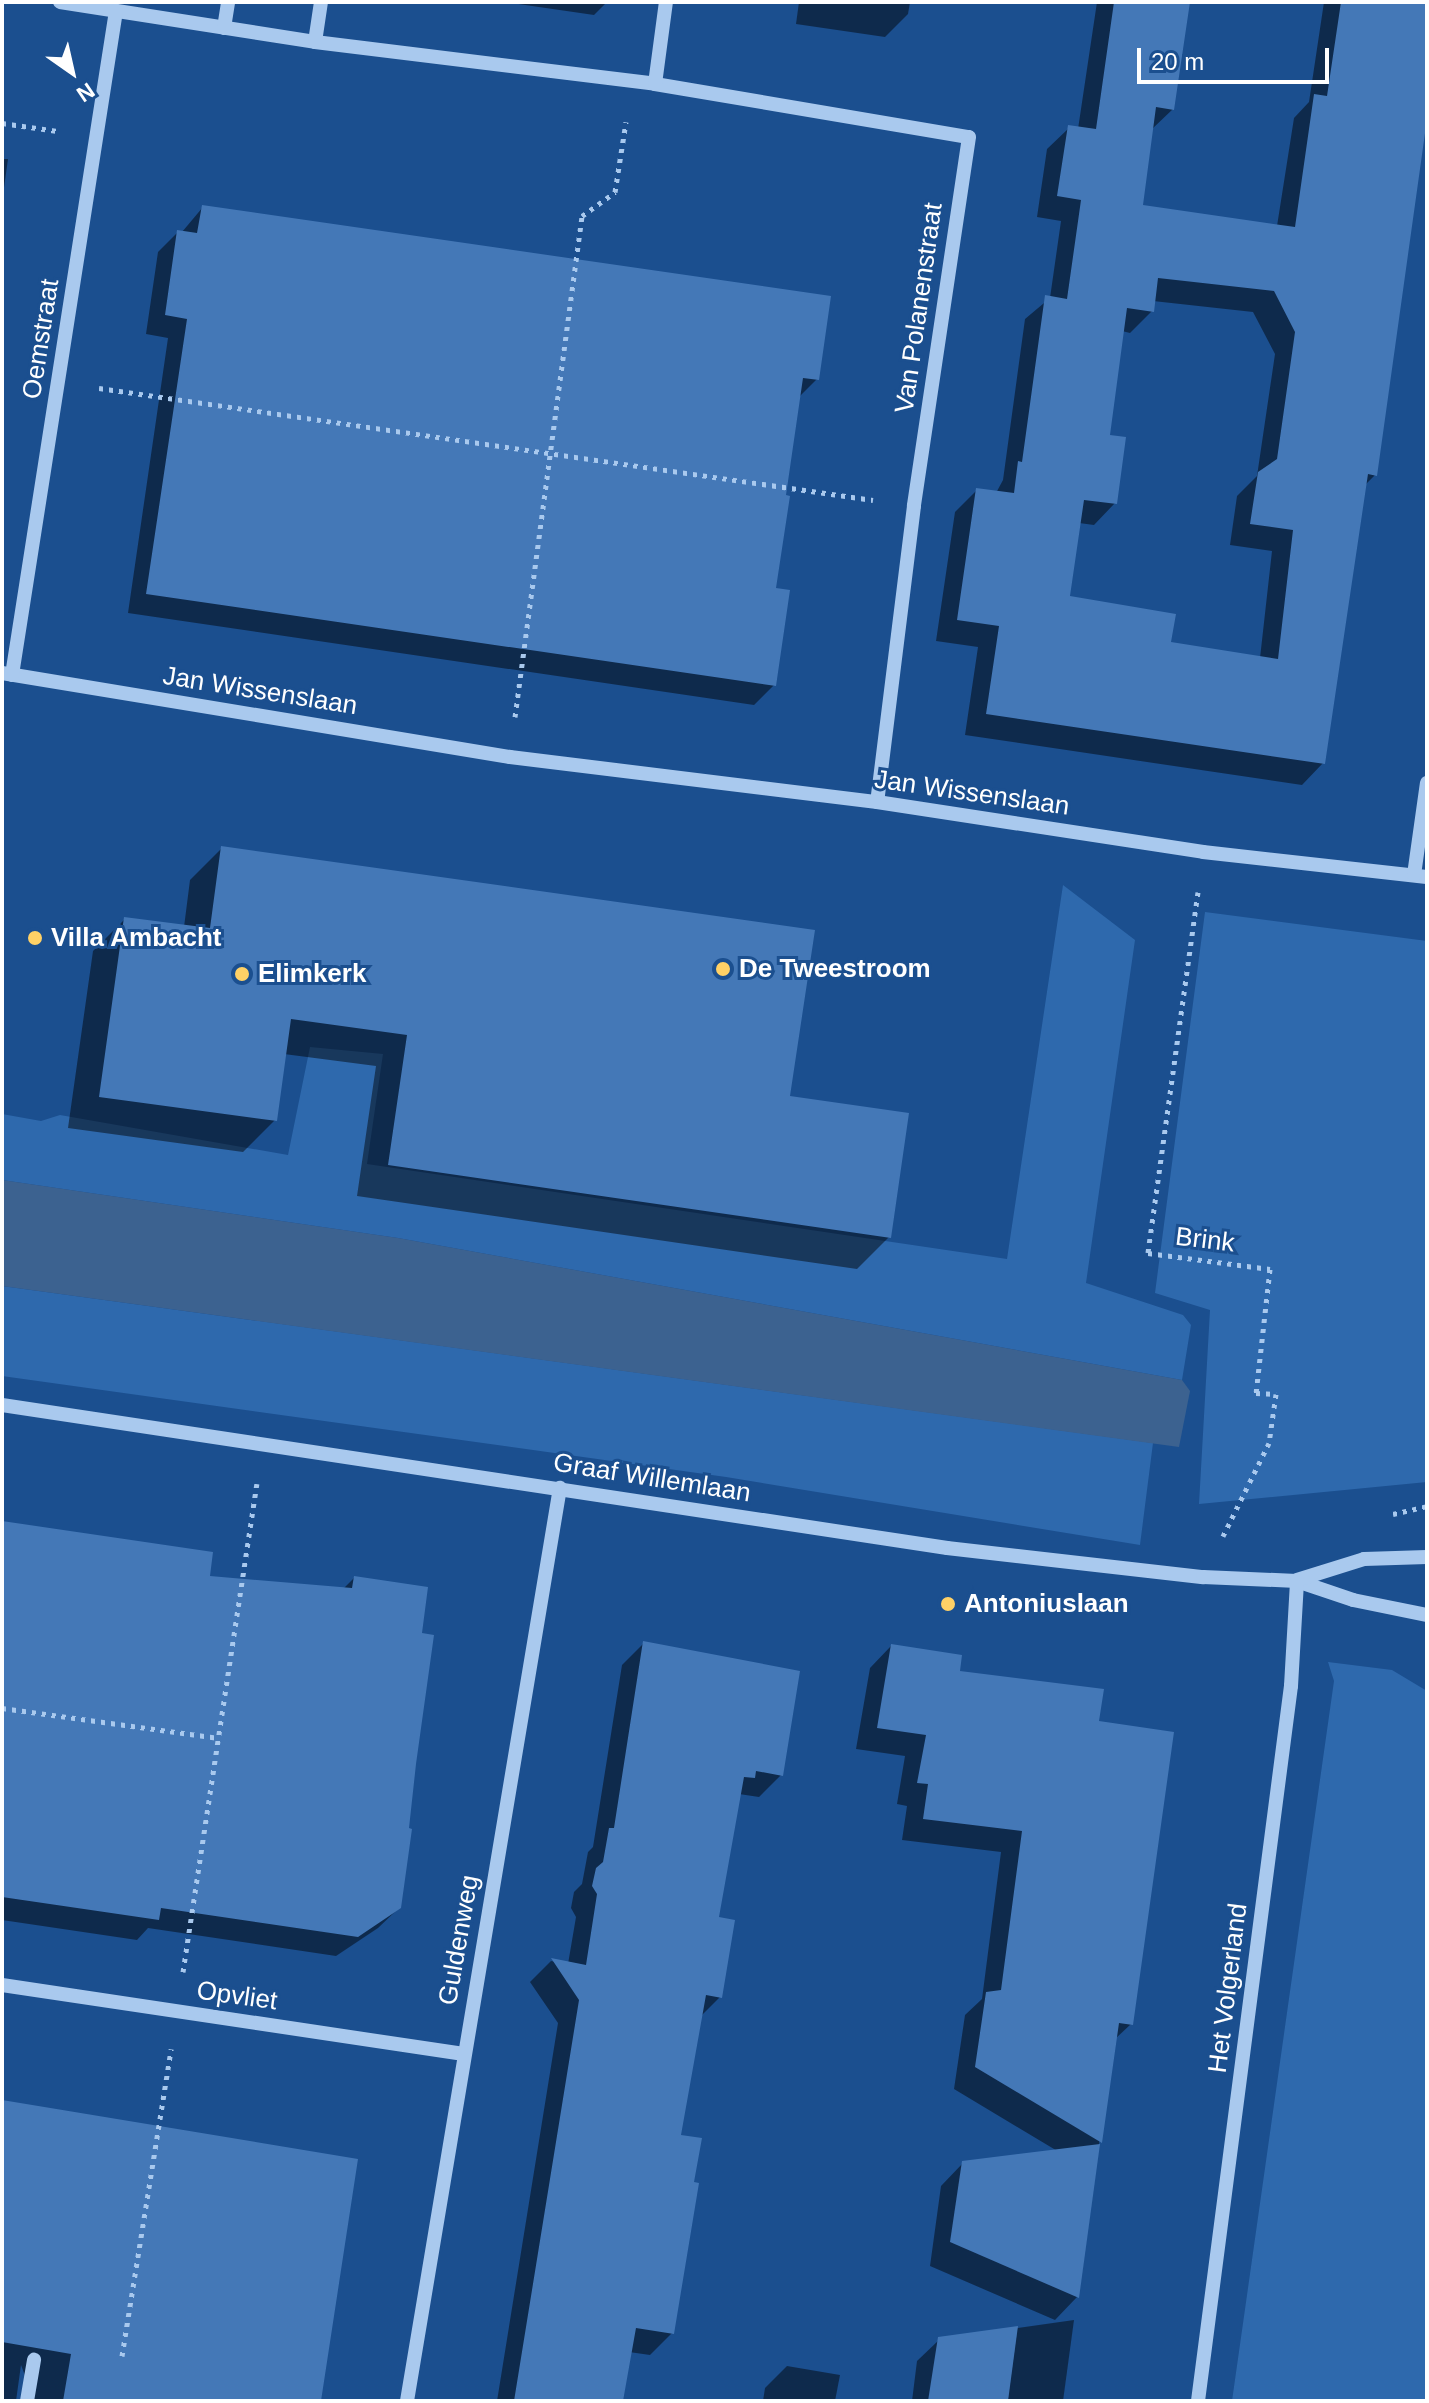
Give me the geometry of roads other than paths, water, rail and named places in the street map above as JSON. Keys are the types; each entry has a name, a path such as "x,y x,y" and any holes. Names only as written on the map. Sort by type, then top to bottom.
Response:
{"street":[{"name":"Van Polanenstraat","path":"60,2 315,42 655,84 969,137 914,506 877,802"},
{"path":"224,28 228,2"},
{"path":"315,42 321,2"},
{"path":"655,84 666,2"},
{"name":"Oemstraat","path":"7,674 58,382 116,11"},
{"name":"Jan Wissenslaan","path":"7,674 510,757 877,802 1203,852 1420,876"},
{"path":"1420,876 1427,783"},
{"name":"Graaf Willemlaan","path":"2,1405 947,1548 1203,1577 1297,1581 1353,1600 1427,1615"},
{"name":"Guldenweg","path":"407,2401 560,1488"},
{"name":"Graaf Willemlaan","path":"1297,1581 1364,1559 1427,1557"},
{"name":"Het Volgerland","path":"1198,2401 1291,1686 1297,1581"},
{"name":"Opvliet","path":"2,1985 464,2054"},
{"path":"27,2401 34,2360"}],"place":[{"name":"Villa Ambacht","path":"35,938"},
{"name":"De Tweestroom","path":"723,969"},
{"name":"Elimkerk","path":"242,974"},
{"name":"Antoniuslaan","path":"948,1604"}]}
